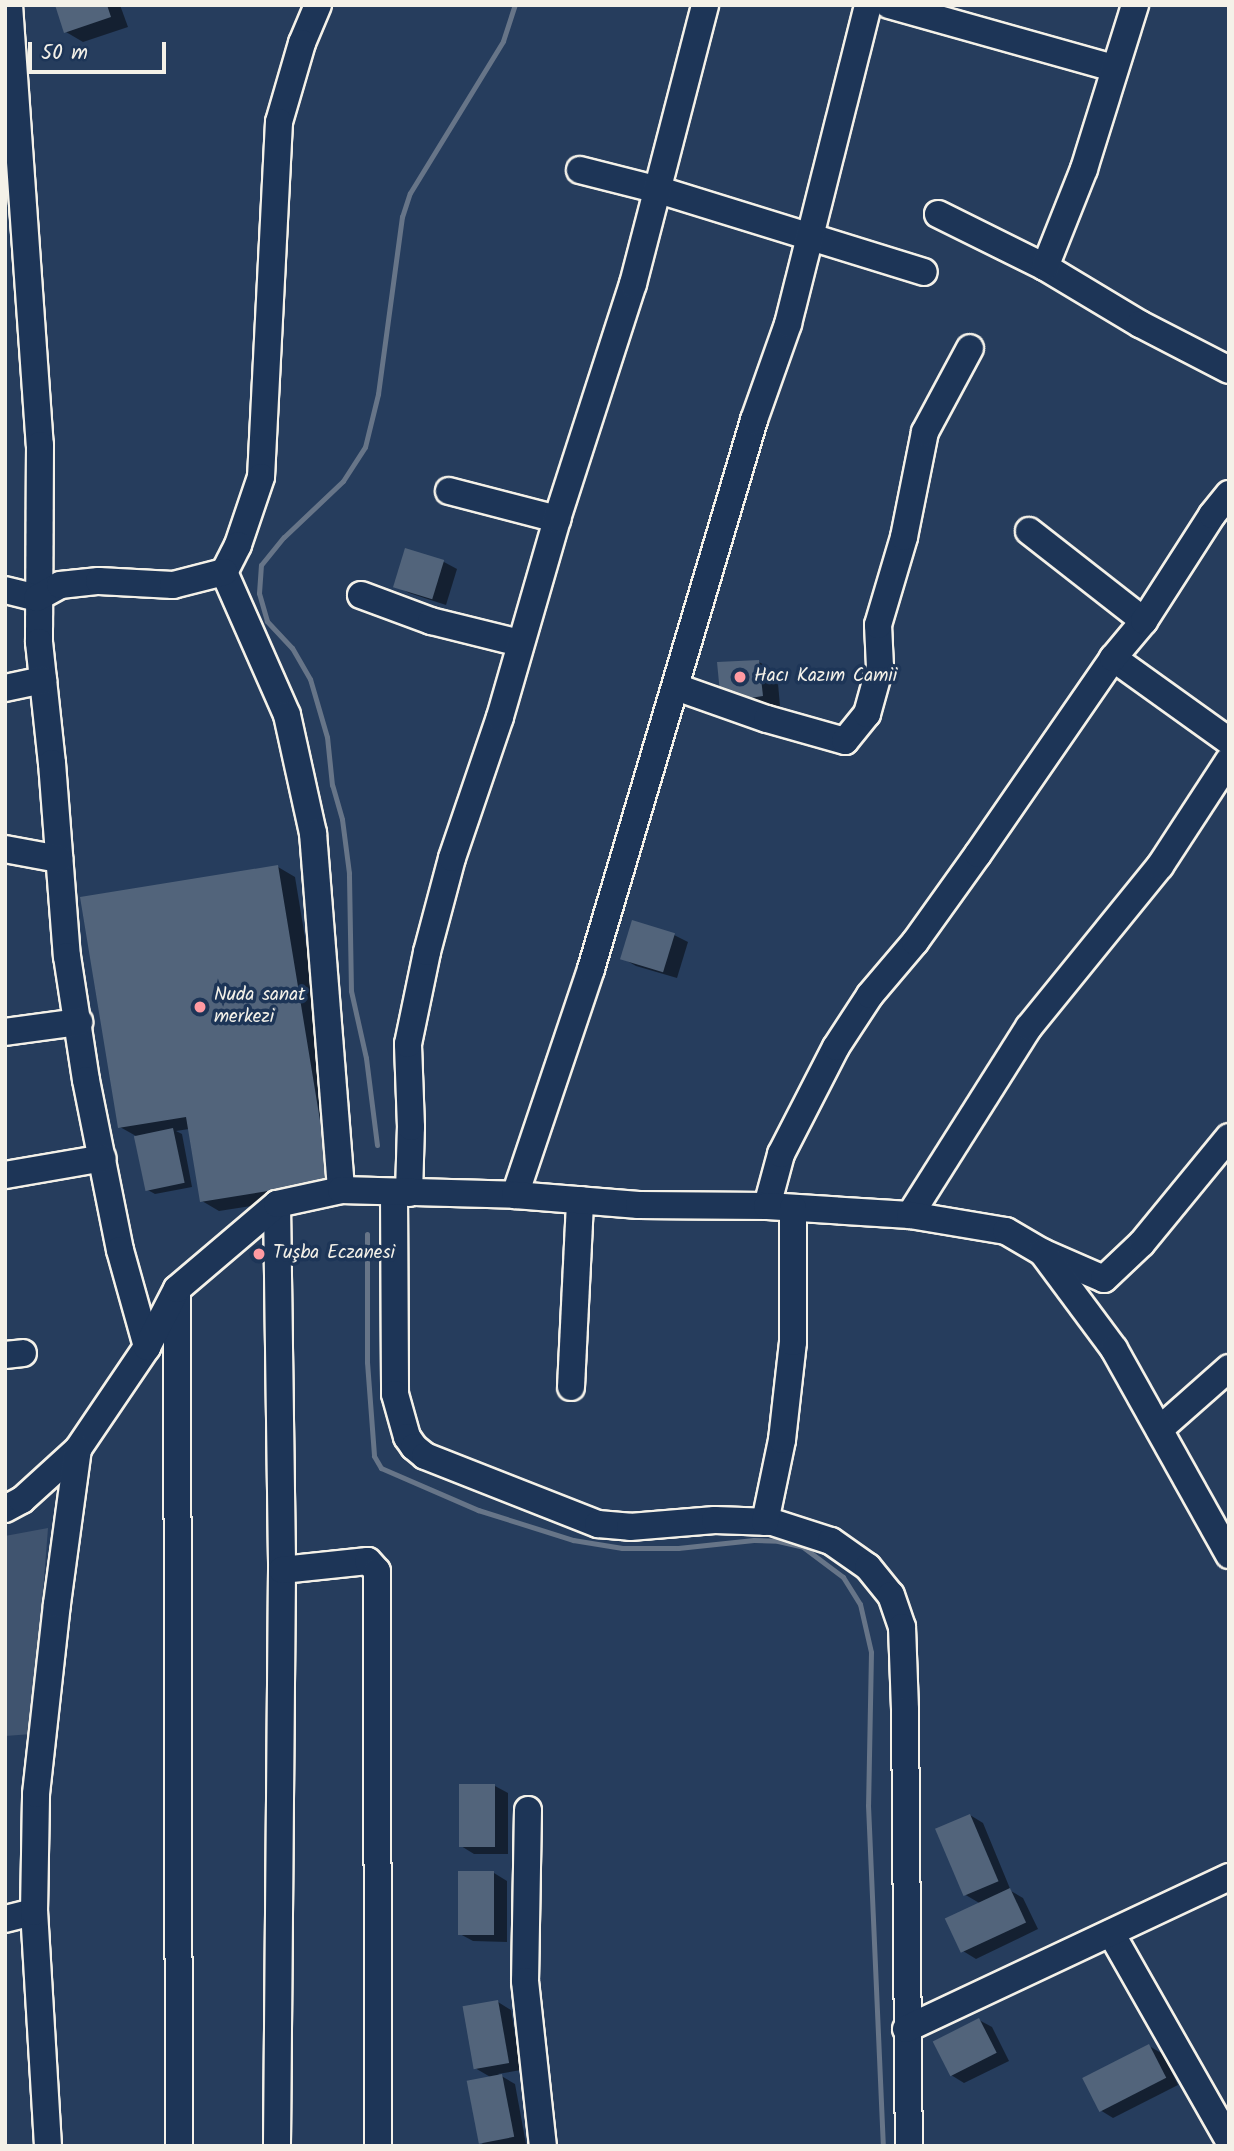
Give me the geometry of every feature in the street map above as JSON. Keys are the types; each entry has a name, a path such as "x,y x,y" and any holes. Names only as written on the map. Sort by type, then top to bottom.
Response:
{"street":[{"path":"9,5 40,445 42,513 37,598 66,956 79,1022 86,1080 120,1250 147,1347"},
{"path":"318,5 302,43 279,122 261,477 237,545 224,572 287,715 313,833 341,1190"},
{"path":"705,5 633,284 557,519 500,717 452,858 427,952 408,1044 411,1127 402,1192 395,1394 407,1437 425,1456 598,1524 630,1527 715,1520 765,1522 831,1541 868,1567 891,1595 902,1627 909,2146"},
{"path":"515,1195 590,969 754,420 788,324 868,5"},
{"path":"889,5 1113,68"},
{"path":"1045,267 1084,169 1113,68 1126,38 1135,5"},
{"path":"580,170 659,190 924,272"},
{"path":"938,214 1045,267 1140,324 1229,370"},
{"path":"676,687 767,719 845,741 867,714 880,667 878,625 904,537 925,432 970,348"},
{"path":"449,491 557,519"},
{"path":"765,1522 782,1440 793,1342 780,1207 780,1154 836,1047 870,995 915,942 1113,658 1144,621 1212,515 1229,494"},
{"path":"1029,531 1144,621"},
{"path":"5,590 37,598 61,585 99,581 173,584 224,572"},
{"path":"360,595 431,621 520,643"},
{"path":"1113,658 1229,741"},
{"path":"5,688 43,680"},
{"path":"910,1215 1029,1027 1160,866 1229,760"},
{"path":"5,849 59,859"},
{"path":"5,1032 79,1022"},
{"path":"5,1509 22,1500 78,1449 147,1347 177,1289 277,1205 341,1190 515,1195 639,1205 780,1207 910,1215 1006,1231 1042,1252 1104,1279 1142,1243 1229,1137"},
{"path":"5,1175 103,1158"},
{"path":"571,1387 580,1200"},
{"path":"277,1205 282,1570 277,2146"},
{"path":"1042,1252 1114,1349 1229,1555"},
{"path":"177,1289 179,2146"},
{"path":"1160,1429 1229,1368"},
{"path":"48,2146 34,1912 36,1794 57,1604 78,1449"},
{"path":"282,1570 368,1561 377,1571 378,2146"},
{"path":"528,1810 525,1981 543,2146"},
{"path":"906,2029 1229,1877"},
{"path":"5,1919 34,1912"},
{"path":"1111,1933 1229,2141"}],"shaded area":[{"path":"48,1528 32,1734 5,1736 5,1536"}],"building":[{"path":"55,5 107,5 111,17 64,33"},
{"path":"405,548 444,560 432,599 393,587"},
{"name":"Hacı Kazım Camii","path":"759,660 763,696 731,701 720,693 717,662"},
{"name":"Nuda sanat merkezi","path":"278,865 330,1181 200,1202 186,1117 118,1128 80,897"},
{"path":"632,920 675,933 663,972 620,959"},
{"path":"173,1128 185,1183 146,1191 134,1136"},
{"path":"459,1784 495,1784 495,1847 459,1847"},
{"path":"970,1814 999,1881 964,1896 935,1829"},
{"path":"458,1871 494,1871 494,1935 458,1935"},
{"path":"1010,1888 1026,1922 961,1953 945,1918"},
{"path":"498,2000 509,2063 474,2069 463,2006"},
{"path":"979,2018 997,2053 950,2076 933,2042"},
{"path":"1149,2044 1166,2078 1099,2112 1082,2078"},
{"path":"502,2074 514,2137 479,2144 467,2081"}],"waterway":[{"path":"377,1145 366,1058 351,991 349,873 342,819 332,785 327,737 310,679 292,648 267,621 259,593 261,565 284,537 343,481 365,447 378,394 402,217 410,193 503,41 515,5"},
{"path":"367,1234 367,1362 374,1456 381,1468 478,1510 573,1540 622,1548 678,1548 754,1540 778,1541 803,1547 843,1577 860,1604 871,1652 868,1805 883,2146"}],"place":[{"name":"Hacı Kazım Camii","path":"740,677"},
{"name":"Nuda sanat merkezi","path":"200,1007"},
{"name":"Tuşba Eczanesi","path":"259,1254"}]}
